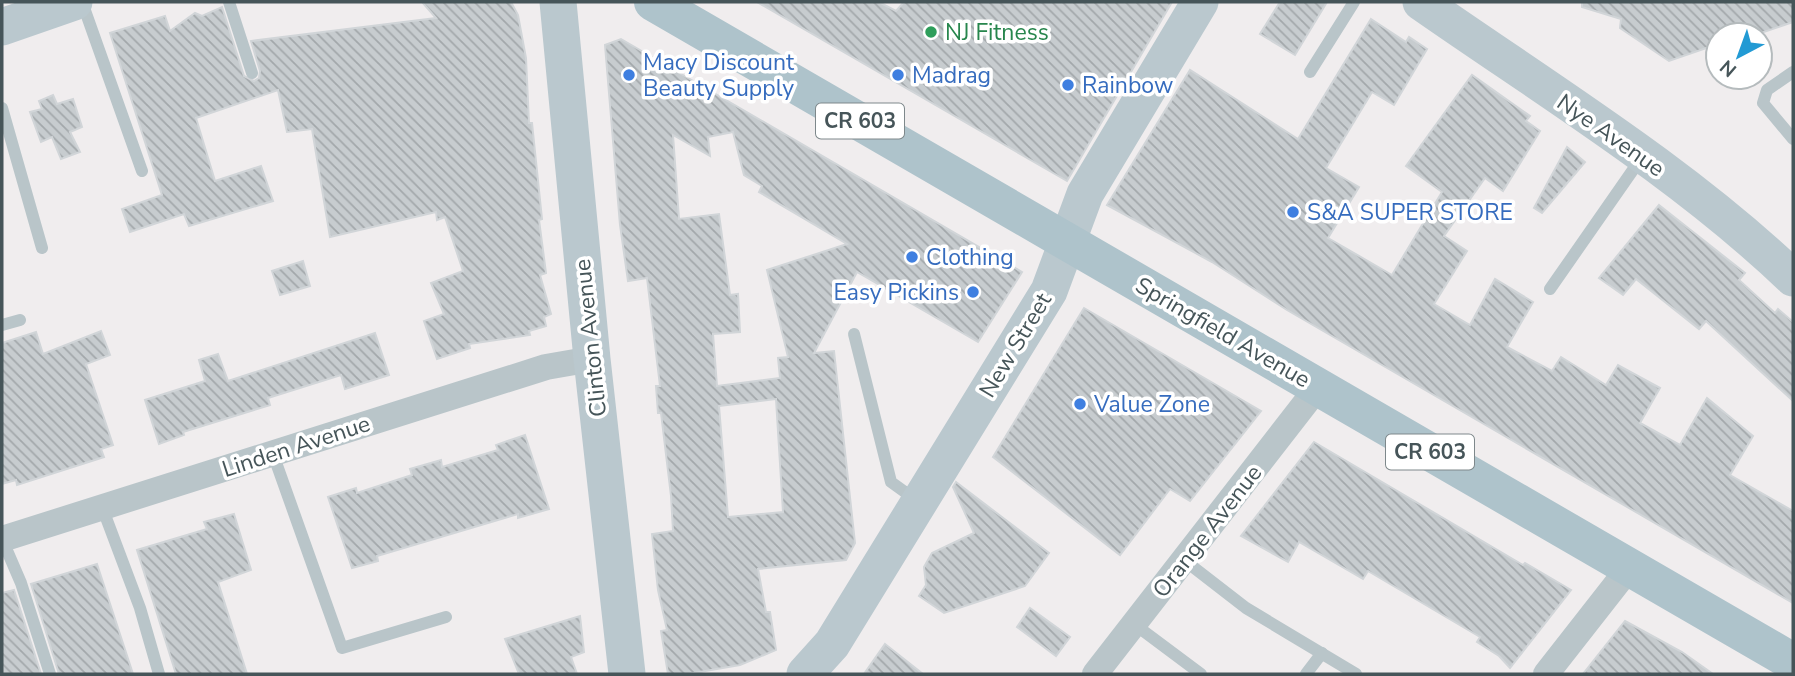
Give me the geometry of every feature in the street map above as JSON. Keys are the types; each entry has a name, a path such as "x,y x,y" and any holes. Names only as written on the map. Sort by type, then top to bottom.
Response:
{"main road":[{"path":"2,27 74,2"},
{"name":"Clinton Avenue","path":"558,2 592,359 627,674"},
{"name":"Springfield Avenue","path":"653,2 1793,662"},
{"name":"New Street","path":"804,674 832,644 1049,291 1085,194 1200,2"},
{"name":"Nye Avenue","path":"1421,2 1642,156 1713,209 1793,278"}],"street":[{"name":"Linden Avenue","path":"2,539 546,367 592,359"},
{"name":"Orange Avenue","path":"1095,674 1318,387"},
{"path":"1546,674 1629,568"}],"lane":[{"path":"82,2 142,171"},
{"path":"229,2 252,73"},
{"path":"1310,72 1354,2"},
{"path":"1793,72 1767,90 1763,103 1793,139"},
{"path":"2,108 41,248"},
{"path":"1550,289 1642,156"},
{"path":"2,325 20,320"},
{"path":"854,334 891,482 919,502"},
{"path":"273,454 342,648 446,617"},
{"path":"102,507 140,608 159,674"},
{"path":"2,539 21,583 50,674"},
{"path":"1184,560 1246,608 1356,674"},
{"path":"1134,624 1201,674"},
{"path":"1306,674 1322,653"}],"building":[{"path":"422,2 511,2 518,15 526,58 529,123 532,123 542,219 539,220 546,273 540,275 551,314 544,317 546,326 529,331 530,335 469,344 470,348 437,359 424,321 444,314 431,283 463,271 445,217 437,220 436,212 330,237 312,129 287,132 278,90 196,118 215,181 261,166 273,201 189,226 184,214 130,232 122,209 162,195 110,33 165,16 170,31 195,13 202,16 222,7 244,76 254,81 259,78 260,71 251,41 436,18"},
{"path":"757,2 879,2 896,11 904,2 1172,2 1067,181"},
{"path":"1280,2 1327,2 1295,55 1260,34"},
{"path":"1582,2 1793,2 1793,22 1774,28 1774,21 1704,21 1704,49 1669,61 1620,28 1621,19 1582,7"},
{"path":"1371,19 1406,42 1409,37 1427,49 1394,105 1372,92 1326,168 1359,187 1328,238 1392,275 1442,192 1406,166 1472,75 1530,116 1526,121 1540,131 1503,191 1485,178 1444,236 1467,251 1434,304 1470,325 1495,279 1533,302 1507,347 1552,371 1561,357 1606,385 1618,365 1660,388 1640,423 1680,445 1707,398 1753,436 1730,475 1793,511 1793,603 1287,310 1212,262 1107,205 1190,70 1298,139"},
{"path":"621,39 1022,272 978,342 857,272 814,353 834,351 855,543 846,560 758,569 766,612 770,612 776,650 740,665 688,674 668,674 661,631 667,630 658,590 652,534 673,531 661,413 658,413 656,386 660,386 647,278 628,281 620,225 605,45","holes":["733,132 744,175 762,186 759,192 847,244 767,270 788,357 778,358 780,378 717,386 713,334 740,332 738,294 730,295 719,214 679,219 673,135 710,156 708,137","776,399 783,512 728,517 719,406"]},
{"path":"53,95 57,104 73,99 82,127 70,132 80,152 61,159 52,137 41,142 30,112 42,109 39,101"},
{"path":"1567,147 1585,162 1542,213 1534,208"},
{"path":"1659,205 1745,273 1739,280 1775,313 1778,309 1793,322 1793,401 1706,321 1699,329 1636,279 1623,295 1599,278"},
{"path":"303,261 310,286 280,295 272,271"},
{"name":"Value Zone","path":"1084,308 1261,411 1190,501 1170,489 1120,555 993,457"},
{"path":"101,331 110,355 86,364 113,445 101,449 104,457 17,485 16,480 2,484 2,343 36,332 43,354"},
{"path":"375,333 389,375 345,389 341,375 268,398 270,405 183,432 184,435 159,444 145,400 205,381 199,360 218,354 228,381"},
{"path":"525,435 549,509 518,518 518,514 377,556 378,561 352,568 328,497 356,488 357,493 412,475 410,469 441,460 442,467 498,450 496,445"},
{"path":"1314,442 1523,565 1525,563 1571,590 1510,668 1499,656 1477,642 1480,637 1368,571 1363,579 1299,542 1288,562 1241,536"},
{"path":"956,482 1049,553 1025,586 944,613 919,596 926,585 924,567 932,553 974,533 953,487"},
{"path":"234,514 251,570 218,582 247,674 176,674 137,550 207,529 204,522"},
{"path":"97,564 133,674 59,674 31,584"},
{"path":"14,590 41,674 2,674 2,593"},
{"path":"1030,608 1070,637 1056,656 1017,627"},
{"path":"580,616 584,652 571,657 577,674 519,674 505,639"},
{"path":"1625,621 1682,652 1713,674 1583,674"},
{"path":"885,644 923,674 864,674"}],"place":[{"name":"NJ Fitness","path":"931,32"},
{"name":"Macy Discount Beauty Supply","path":"629,75"},
{"name":"Madrag","path":"898,75"},
{"name":"Rainbow","path":"1068,85"},
{"name":"S&A SUPER STORE","path":"1293,212"},
{"name":"Clothing","path":"912,257"},
{"name":"Easy Pickins","path":"973,292"},
{"name":"Value Zone","path":"1080,404"}]}
